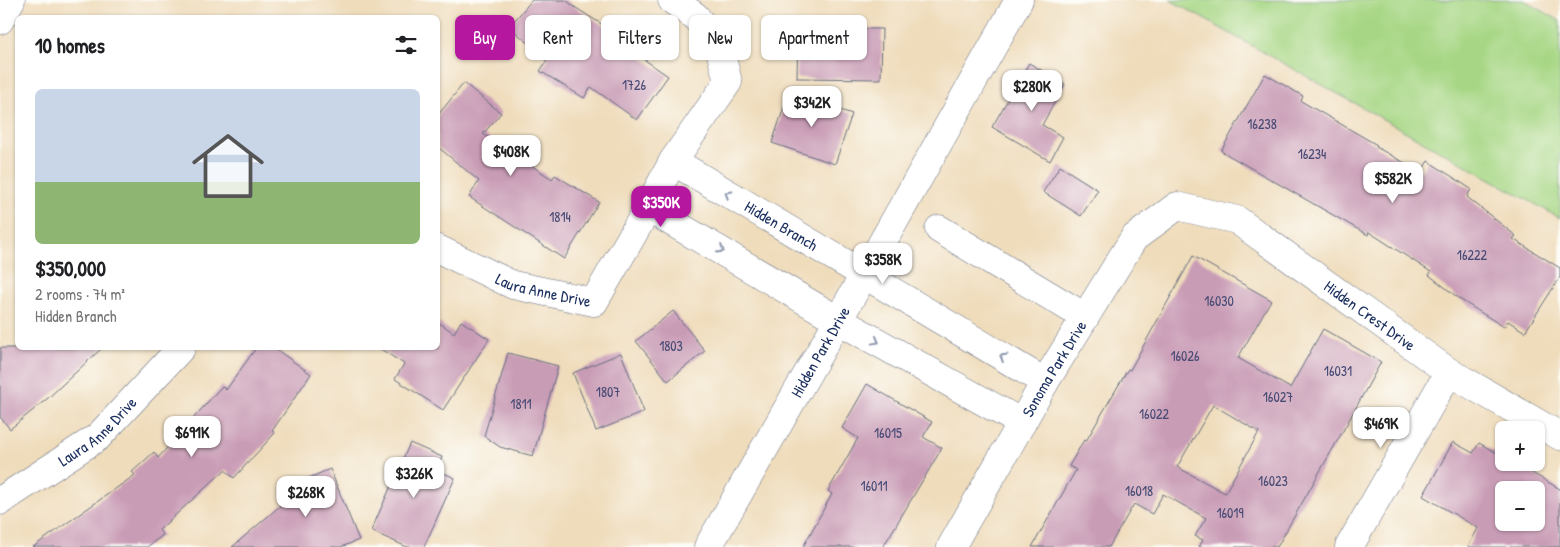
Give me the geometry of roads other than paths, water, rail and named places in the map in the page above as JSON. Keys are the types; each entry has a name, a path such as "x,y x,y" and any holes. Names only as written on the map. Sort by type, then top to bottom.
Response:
{"street":[{"path":"0,20 11,0"},
{"name":"Laura Anne Drive","path":"440,250 513,285 594,302 673,161 728,82 718,46 695,16 672,0"},
{"name":"Hidden Park Drive","path":"708,547 1019,0"},
{"name":"Hidden Branch","path":"673,161 1045,382"},
{"name":"Sonoma Park Drive","path":"951,547 1045,382 1134,238 1177,206"},
{"name":"Hidden Crest Drive","path":"1177,206 1236,220 1449,372 1560,436"},
{"path":"648,208 838,320 1022,422"},
{"path":"939,229 1085,317"},
{"name":"Laura Anne Drive","path":"0,501 98,437 179,350"},
{"path":"1349,547 1449,372"}]}
